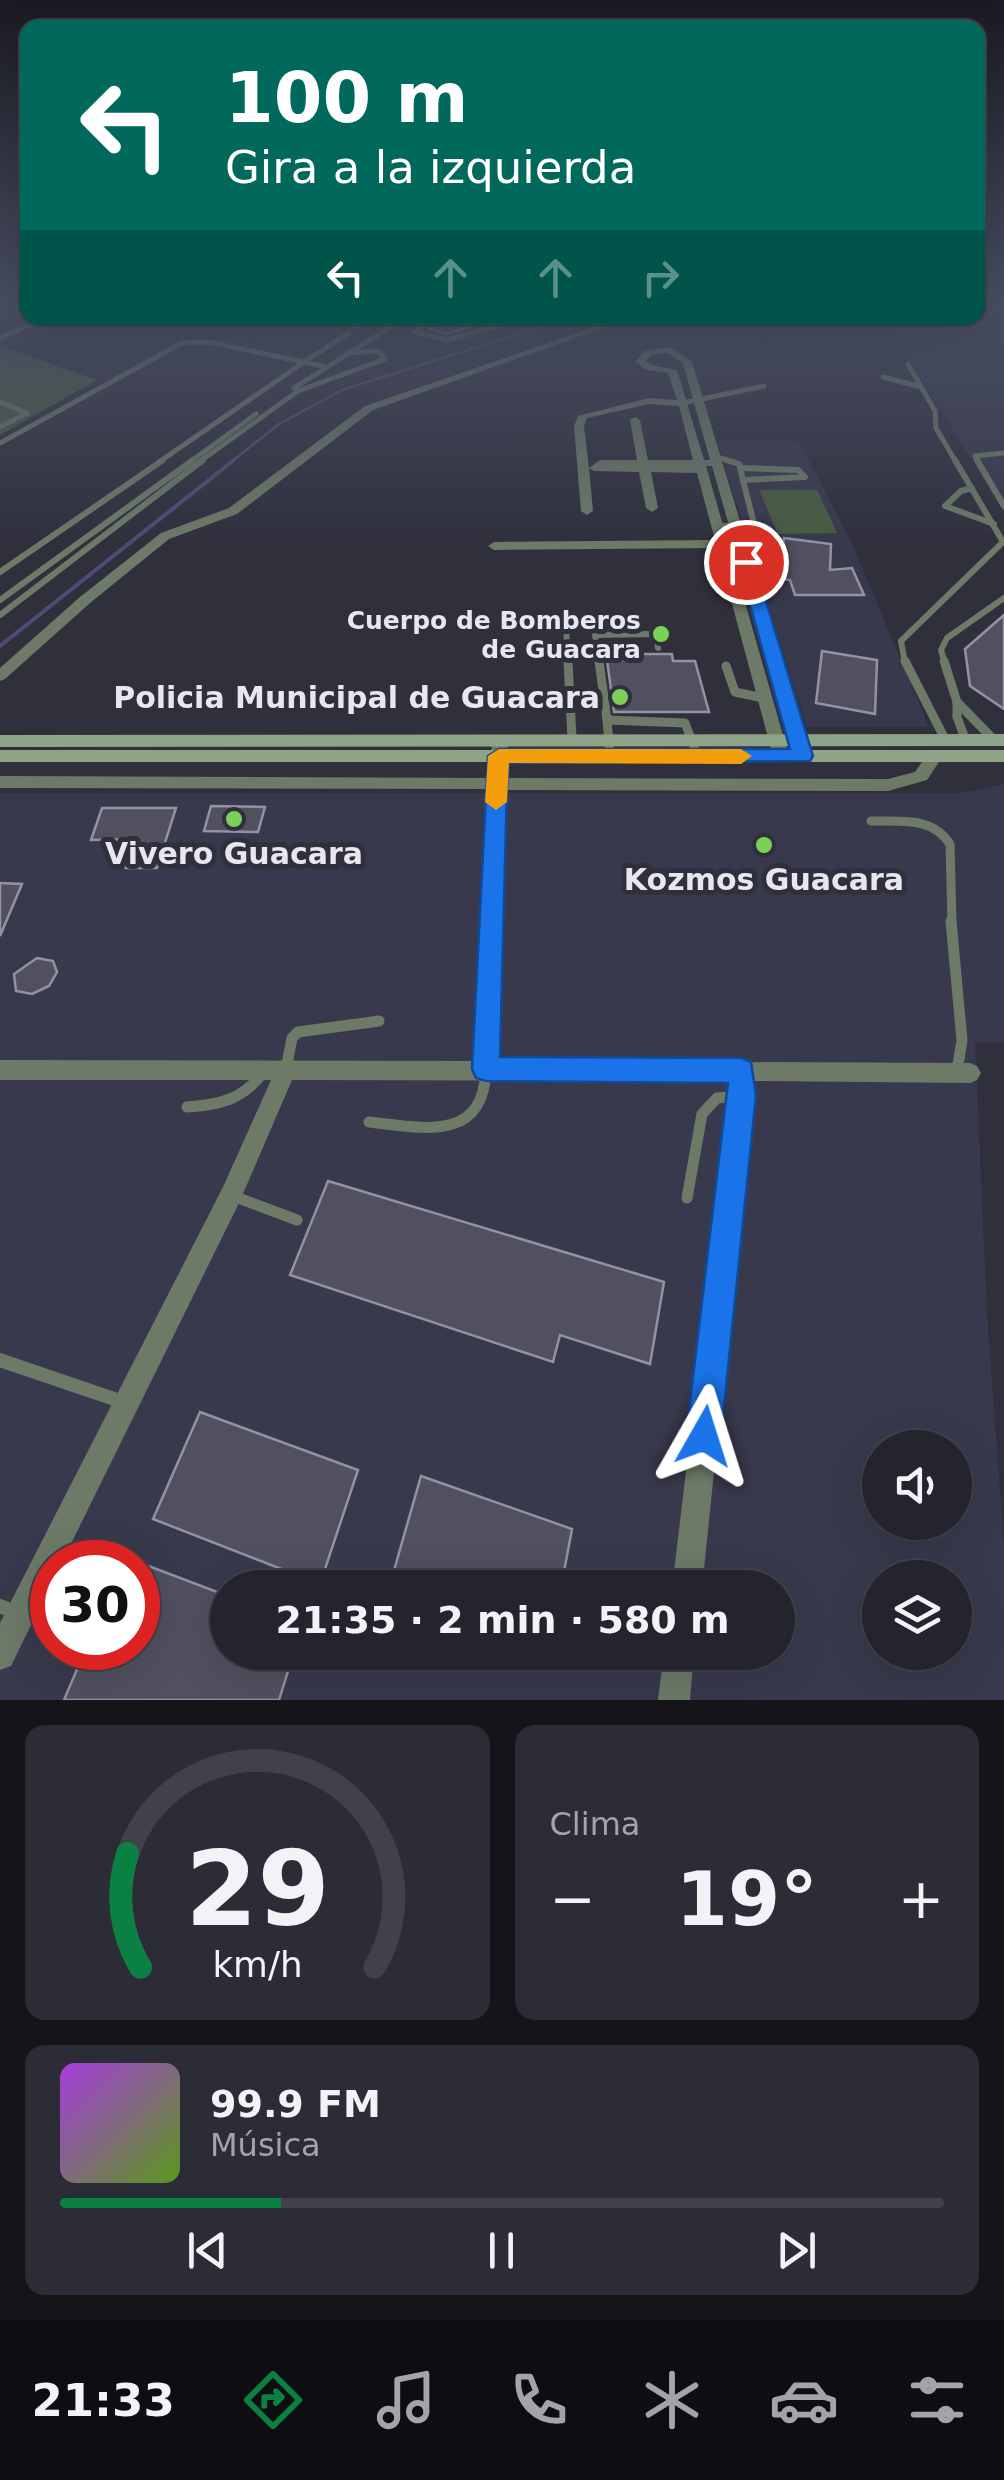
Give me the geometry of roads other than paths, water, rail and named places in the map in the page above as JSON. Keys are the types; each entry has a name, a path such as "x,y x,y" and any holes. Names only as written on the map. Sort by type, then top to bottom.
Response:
{"main road":[{"path":"0,741 499,748 572,738 608,738 653,748 695,749 1001,745"},
{"path":"0,756 499,748 608,738"},
{"path":"941,748 966,741 1001,745"}],"street":[{"path":"0,676 165,536 233,511 369,408 434,385"},
{"path":"677,385 778,748"},
{"path":"695,385 800,748"},
{"path":"587,511 579,426 583,416 649,401 683,402"},
{"path":"636,420 652,508"},
{"path":"644,466 700,466 716,459"},
{"path":"494,546 722,544"},
{"path":"486,1069 499,748"},
{"path":"0,782 888,785 921,776 941,748"},
{"path":"0,1070 486,1069 963,1074"},
{"path":"0,1655 10,1610 128,1404 231,1195 276,1070"},
{"path":"689,1570 742,1096 741,1071"},
{"path":"674,1700 678,1670"}],"lane":[{"path":"0,443 105,385"},
{"path":"0,572 270,385"},
{"path":"0,600 296,385"},
{"path":"0,615 195,464 298,391 314,385"},
{"path":"915,385 921,387 936,413 936,428 1002,538 1001,548 901,641 905,663 941,748"},
{"path":"683,402 700,402 764,386"},
{"path":"0,402 27,412 0,428"},
{"path":"1004,453 975,456 1004,506"},
{"path":"716,459 737,462 753,523 718,526"},
{"path":"740,468 798,470 805,476 744,480"},
{"path":"972,488 945,506 994,524"},
{"path":"1001,745 957,702 950,688 942,645 1004,598"},
{"path":"595,622 608,738 646,720 684,722 695,749"},
{"path":"566,624 572,738"},
{"path":"595,635 650,634 656,637 658,648"},
{"path":"726,666 735,692 764,698"},
{"path":"957,702 956,717 966,741"},
{"path":"646,720 653,748"},
{"path":"872,821 928,823 943,833 950,844 950,905 963,1074"},
{"path":"187,1107 220,1104 246,1094 276,1070 298,1032 379,1021"},
{"path":"368,1122 434,1130 461,1123 480,1108 488,1087 486,1069"},
{"path":"687,1198 702,1114 717,1098 742,1096"},
{"path":"231,1195 297,1220"},
{"path":"0,1360 128,1404"}],"waterway":[{"path":"231,462 279,424 357,385"},
{"path":"0,646 234,460"}],"place":[{"name":"Cuerpo de Bomberos de Guacara","path":"661,634"},
{"name":"Policia Municipal de Guacara","path":"620,697"},
{"name":"Vivero Guacara","path":"234,819"},
{"name":"Kozmos Guacara","path":"764,845"}]}
